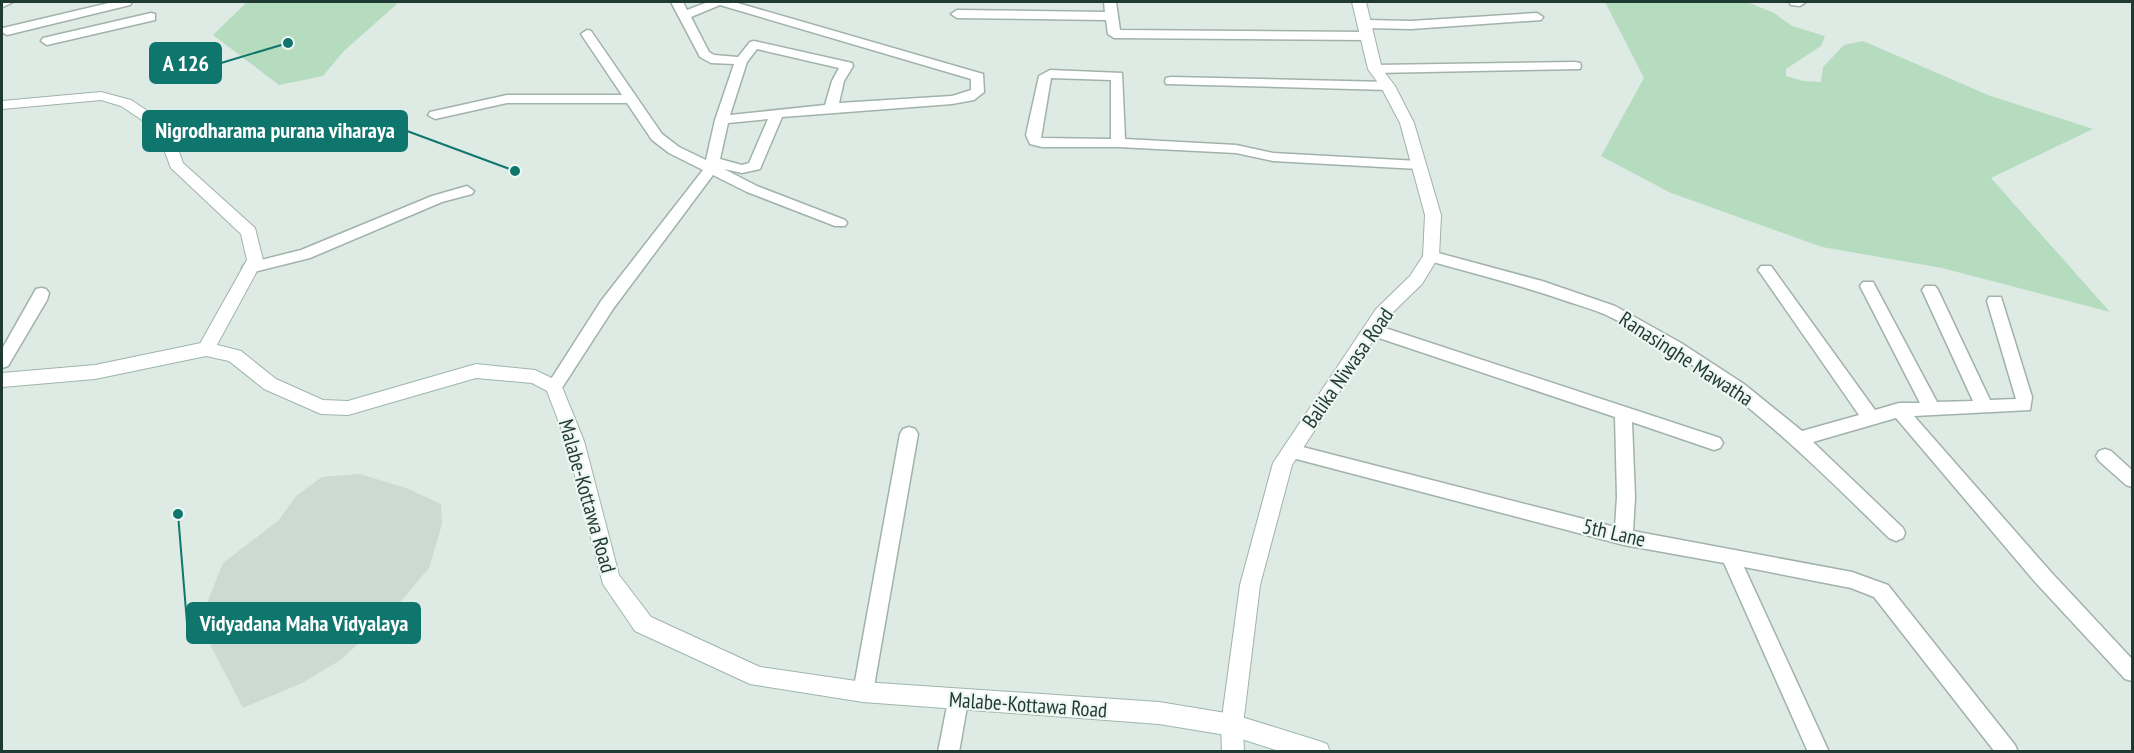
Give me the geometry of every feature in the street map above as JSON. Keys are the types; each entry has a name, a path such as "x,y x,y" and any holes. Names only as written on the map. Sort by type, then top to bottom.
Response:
{"street":[{"path":"7,31 86,6 126,2"},
{"path":"677,2 704,54 711,59 741,61"},
{"path":"684,15 717,2"},
{"path":"722,120 831,108 969,97 977,92 978,76 880,50 723,2"},
{"path":"1110,2 1114,34 1366,30 1537,17"},
{"name":"Balika Niwasa Road","path":"1233,752 1233,725 1250,585 1283,463 1382,314 1416,280 1431,256 1433,215 1419,165 1407,123 1388,86 1376,69 1359,2"},
{"path":"1795,2 1800,2"},
{"path":"86,6 91,31"},
{"path":"957,14 1111,16"},
{"path":"47,41 151,17"},
{"path":"587,34 657,137 674,150 712,165 752,189 840,223"},
{"path":"2,380 95,372 206,349 235,356 270,384 321,407 348,408 476,371 535,377 554,387 607,305 712,165 722,120 741,61 754,45 847,66 838,81 831,108"},
{"path":"1376,69 1575,66"},
{"path":"1118,143 1117,76 1050,74 1045,76 1033,135 1035,141 1042,143 1118,143 1236,149 1273,157 1419,165"},
{"path":"1171,81 1388,86"},
{"path":"2,105 101,96 126,103 150,119 167,138 176,165 249,232 255,260 206,349"},
{"path":"435,115 507,99 630,99"},
{"path":"712,165 742,169 755,166 776,115"},
{"path":"250,268 305,254 437,199 467,191"},
{"name":"Ranasinghe Mawatha","path":"1431,256 1537,285 1609,310 1675,347 1738,388 1798,439 1896,533"},
{"path":"1766,270 1871,418"},
{"path":"1868,285 1932,409"},
{"path":"1930,290 1984,406"},
{"path":"2,362 41,293"},
{"path":"1798,439 1899,410 2024,405 2024,397 1995,301"},
{"path":"1373,330 1714,443"},
{"name":"Malabe-Kottawa Road","path":"554,387 575,441 610,578 643,624 758,677 863,692 958,701 1159,713 1233,725 1318,752"},
{"path":"1899,410 2043,577 2133,672"},
{"path":"1623,413 1626,497 1624,537"},
{"path":"863,692 909,434"},
{"name":"5th Lane","path":"1291,451 1624,537 1852,580 1881,591 2008,752"},
{"path":"2105,456 2133,480"},
{"path":"1730,556 1819,752"},
{"path":"948,752 958,701"}],"shaded area":[{"path":"360,474 406,488 441,504 442,524 429,568 385,620 339,661 302,683 243,708 199,623 223,563 278,521 296,496 322,477"}],"green space":[{"path":"247,2 399,2 344,51 323,76 279,85 213,35"},
{"path":"1605,2 1747,2 1774,13 1792,26 1825,36 1821,46 1786,69 1786,76 1803,81 1821,82 1823,67 1844,45 1863,41 1988,95 2093,129 1991,178 2110,312 1942,268 1822,247 1671,193 1601,156 1644,78"}],"place":[{"name":"A 126","path":"288,43"},
{"name":"Nigrodharama purana viharaya","path":"515,171"},
{"name":"Vidyadana Maha Vidyalaya","path":"178,514"}]}
